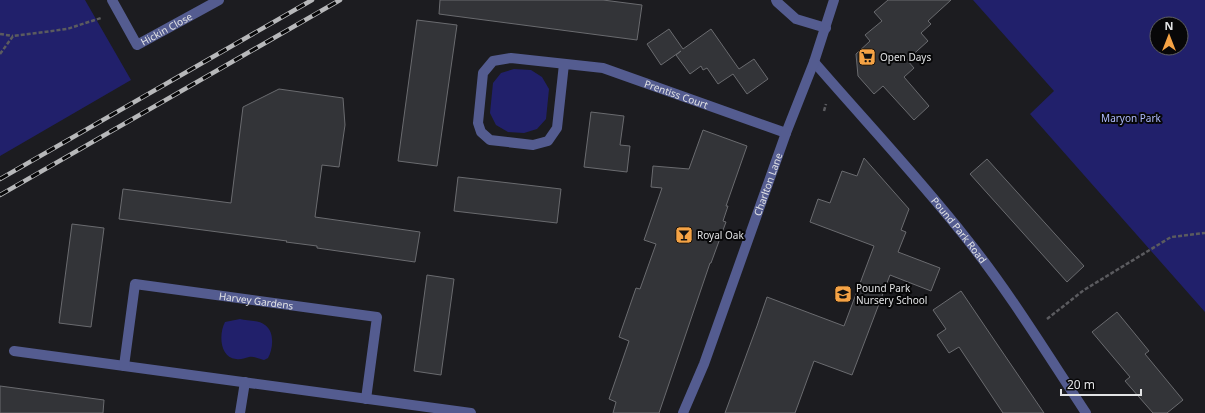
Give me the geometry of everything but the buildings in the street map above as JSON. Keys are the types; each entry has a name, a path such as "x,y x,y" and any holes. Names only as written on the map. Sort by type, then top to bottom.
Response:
{"street":[{"name":"Hickin Close","path":"112,0 137,45 219,0"},
{"path":"776,0 776,2 796,19 826,28"},
{"name":"Charlton Lane","path":"683,413 704,364 786,133 814,62 834,0"},
{"name":"Prentiss Court","path":"564,64 557,128 548,141 533,145 490,140 481,132 478,123 483,73 493,62 511,58 603,68 786,133"},
{"name":"Pound Park Road","path":"814,62 967,239 1012,299 1086,413"},
{"name":"Harvey Gardens","path":"124,366 135,284 150,286 377,317 366,399"},
{"path":"14,351 471,413"},
{"path":"240,413 245,382"}],"path":[{"path":"0,34 13,36 67,29 106,15"},
{"path":"0,54 13,36"},
{"path":"1047,319 1084,290 1171,237 1205,233"}],"green space":[{"path":"0,0 85,0 131,80 0,156"},
{"name":"Maryon Park","path":"973,0 1205,0 1205,312 1030,114 1054,91"},
{"path":"514,69 531,70 542,77 549,89 546,119 537,129 524,133 508,132 496,125 490,113 493,83 501,73"},
{"path":"240,319 260,322 268,328 272,336 272,345 268,358 264,360 255,357 238,359 230,357 226,354 223,349 221,338 225,322"}],"railway":[{"path":"0,179 312,0"},
{"path":"0,195 340,0"}],"place":[{"name":"Open Days","path":"867,57"},
{"name":"Royal Oak","path":"684,235"},
{"name":"Pound Park Nursery School","path":"843,294"}]}
